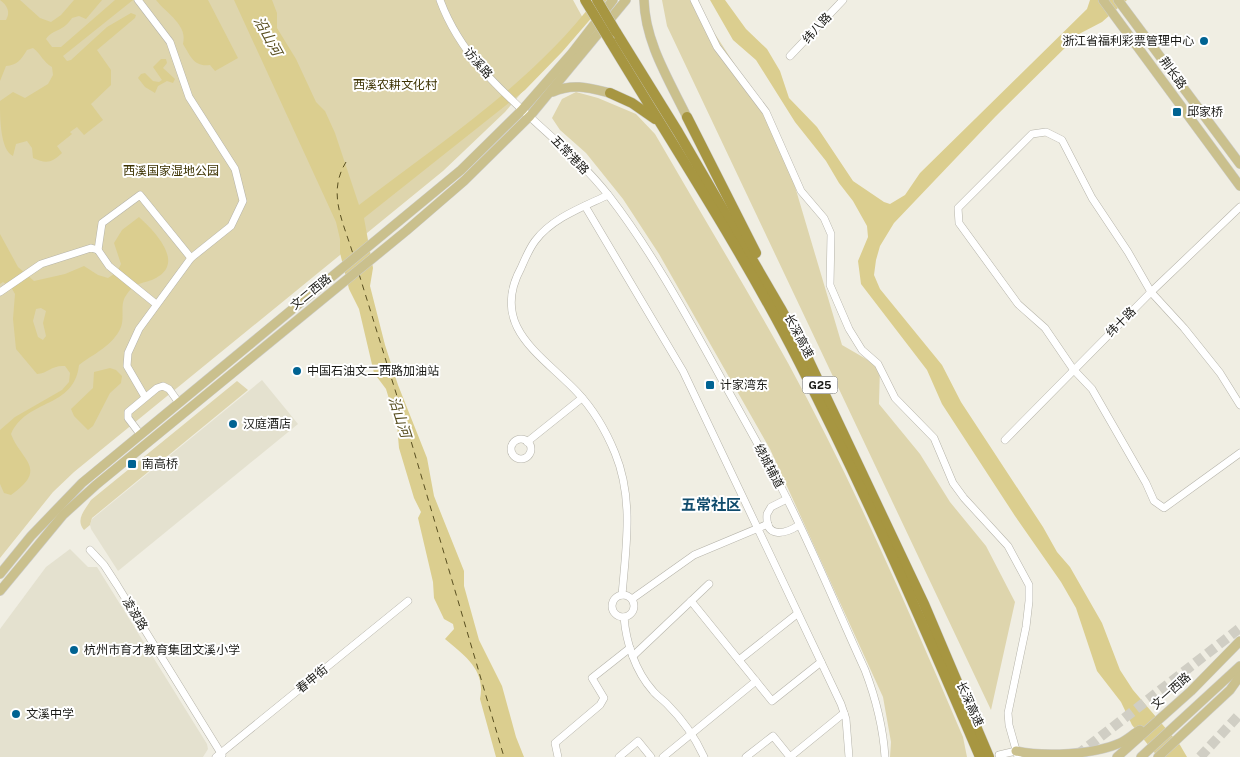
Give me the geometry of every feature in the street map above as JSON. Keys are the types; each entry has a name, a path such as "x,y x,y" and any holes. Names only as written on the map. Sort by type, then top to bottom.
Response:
{"highway":[{"name":"长深高速","path":"585,0 613,37 678,132 781,309 808,359 994,756"},
{"name":"长深高速","path":"597,0 613,37 659,122 739,252 799,362 865,500 980,757"},
{"path":"610,93 632,103 659,122"},
{"path":"688,117 736,211 781,309"}],"main road":[{"name":"文二西路","path":"0,574 82,482 462,170 518,107 572,53 613,0"},
{"name":"文二西路","path":"0,591 32,550 76,503 464,181 530,116 626,0"},
{"path":"644,0 645,17 657,55 688,117"},
{"name":"荆长路","path":"1104,0 1240,186"},
{"name":"荆长路","path":"1118,0 1240,164"},
{"path":"548,95 565,87 583,86 610,93"},
{"name":"文一西路","path":"1116,757 1165,714 1240,641"},
{"path":"1141,757 1177,726 1240,666"},
{"path":"1158,757 1230,690 1240,676"},
{"path":"1017,754 1093,751 1121,742 1165,714"}],"street":[{"path":"138,0 170,42 190,97 230,159 240,181 243,202 231,226 190,258 139,329 127,360 130,373 145,398"},
{"name":"访溪路","path":"440,0 457,38 499,87 518,107 530,116"},
{"path":"694,0 717,47 766,112 801,191 824,218 831,234 830,285 849,329 862,350 878,364 895,398 934,438 954,483 964,498 1008,546 1028,585 1029,601 1026,627 1008,713 1017,754 994,756"},
{"name":"纬八路","path":"790,56 843,0"},
{"name":"五常港路","path":"530,116 549,133 608,195"},
{"path":"1240,405 1220,373 1184,328 1151,292 1092,198 1062,140 1046,132 1032,134 958,208 959,223 1018,304 1045,328 1074,369 1092,389 1154,501 1164,508 1240,453"},
{"path":"98,250 102,223 140,195 190,258"},
{"path":"608,195 553,224 535,241 511,289 511,312 518,330 528,345 582,398 606,435 621,471 628,522 622,595"},
{"name":"绕城辅道","path":"608,195 671,290 787,499 866,670 884,732 885,757"},
{"path":"585,206 683,371 844,713 849,757"},
{"name":"纬十路","path":"1005,440 1151,292 1240,207"},
{"path":"1,292 41,264 91,248 98,250 109,266 156,304"},
{"path":"140,434 128,418 128,412 145,398 163,386 169,389 179,403"},
{"path":"527,442 582,398"},
{"path":"787,499 771,507 767,514 768,524 772,531 779,533 788,532 799,525"},
{"path":"632,599 694,555 768,524"},
{"name":"凌波路","path":"90,550 104,565 117,585 220,756"},
{"path":"558,757 555,743 600,706 604,698 592,678 631,652 709,584"},
{"path":"624,617 614,613 612,607 616,597 622,595 632,599"},
{"path":"624,617 632,612 634,606 632,599"},
{"name":"春申街","path":"220,756 408,601"},
{"path":"691,601 772,701 821,662"},
{"path":"739,660 797,614"},
{"path":"624,617 625,637 652,691 668,704 691,734 704,757"},
{"path":"663,757 756,681"},
{"path":"746,757 773,736 790,757 844,713"},
{"path":"619,757 638,741 651,757"}],"shaded area":[{"path":"262,380 298,424 118,571 91,529 92,519"},
{"name":"杭州市育才教育集团文溪小学","path":"70,549 88,567 97,567 207,744 208,749 203,757 0,757 0,629 46,567"}],"green space":[{"name":"西溪国家湿地公园","path":"0,0 573,0 584,20 505,112 443,171 74,472 53,492 0,558"},
{"path":"662,0 693,0 750,88 788,163 842,345 880,367 879,404 920,454 950,502 986,546 1015,602 991,710 667,26"},
{"path":"576,92 598,98 636,114 655,134 788,363 836,455 922,642 963,737 967,757 890,757 891,742 883,697 770,449 659,254 623,199 586,153 560,130 552,118 562,99"},
{"path":"237,381 248,390 92,518 90,525 84,530 80,522 91,500"}],"water":[{"path":"0,0 20,0 40,18 51,22 61,15 74,0 102,0 86,19 79,16 72,18 65,26 52,33 46,39 52,47 61,47 115,0 133,0 63,56 67,61 71,60 107,27 131,13 136,15 135,18 97,50 111,70 111,85 91,104 103,120 84,135 77,127 70,132 72,134 57,146 62,153 49,162 33,158 32,148 27,141 16,144 13,156 5,147 0,101 13,92 25,98 48,84 53,75 52,67 33,48 27,50 16,63 6,66 0,81 0,20 6,20 8,11 5,4"},
{"path":"156,0 208,0 238,58 215,71 210,65 197,63 183,44 184,37 180,25"},
{"name":"沿山河","path":"234,0 272,0 277,13 277,28 296,59 316,102 325,111 335,133 359,205 514,85 570,30 595,0 607,0 562,52 525,90 364,218 373,268 370,286 385,345 398,385 427,458 434,496 464,571 464,586 479,640 502,686 516,737 524,757 496,757 480,699 480,680 477,672 472,664 445,639 454,629 453,624 444,619 434,598 433,582 418,518 421,512 414,498 399,448 397,425 386,389 374,373 359,309 349,289 340,253 340,239 336,222"},
{"path":"710,0 725,0 746,29 767,49 780,71 789,98 817,127 853,181 890,204 905,195 920,173 1087,9 1090,0 1127,0 1102,22 1079,34 996,116 894,223 880,246 874,275 880,289 942,365 961,402 1043,527 1057,552 1070,567 1102,623 1120,670 1133,690 1180,745 1187,757 1158,757 1132,725 1121,702 1097,671 1076,608 1061,582 1015,516 942,404 927,370 861,284 858,261 868,237 867,226 853,201 839,183 826,161 795,122 756,60 733,40"},
{"path":"161,59 166,59 167,63 163,68 175,79 173,83 167,81 158,86 155,93 145,87 138,78 141,74 145,73 153,81 159,82 162,80 153,67"},
{"path":"139,217 164,246 168,264 164,271 156,278 137,285 130,290 123,302 122,323 117,334 102,349 79,365 75,379 69,389 60,397 28,414 18,423 11,434 29,464 30,471 28,478 22,486 11,495 4,493 0,484 0,430 15,417 62,390 69,382 70,373 65,366 60,366 37,374 16,349 13,319 15,294 11,287 3,282 0,284 0,234 18,267 34,281 65,274 84,266 98,275 108,278 117,272 121,264 114,243 122,230","holes":["41,308 46,311 43,323 46,336 43,340 38,337 33,321 36,309"]},
{"path":"110,368 116,370 122,376 121,383 110,393 93,426 88,430 74,416 71,409 93,388 94,372"}],"ferry route":[{"path":"346,162 340,173 337,196 341,219 353,254"},
{"path":"359,274 411,441 504,757"}],"tunnel":[{"path":"1077,755 1240,628"},
{"path":"1200,757 1240,714"}],"place":[{"name":"浙江省福利彩票管理中心","path":"1204,41"},
{"name":"邱家桥","path":"1177,112"},
{"name":"中国石油文二西路加油站","path":"297,371"},
{"name":"计家湾东","path":"710,385"},
{"name":"汉庭酒店","path":"233,424"},
{"name":"南高桥","path":"132,464"},
{"name":"杭州市育才教育集团文溪小学","path":"74,650"},
{"name":"文溪中学","path":"16,714"}],"district":[{"name":"五常社区","path":"711,505"}],"park label":[{"name":"西溪农耕文化村","path":"395,85"}]}
